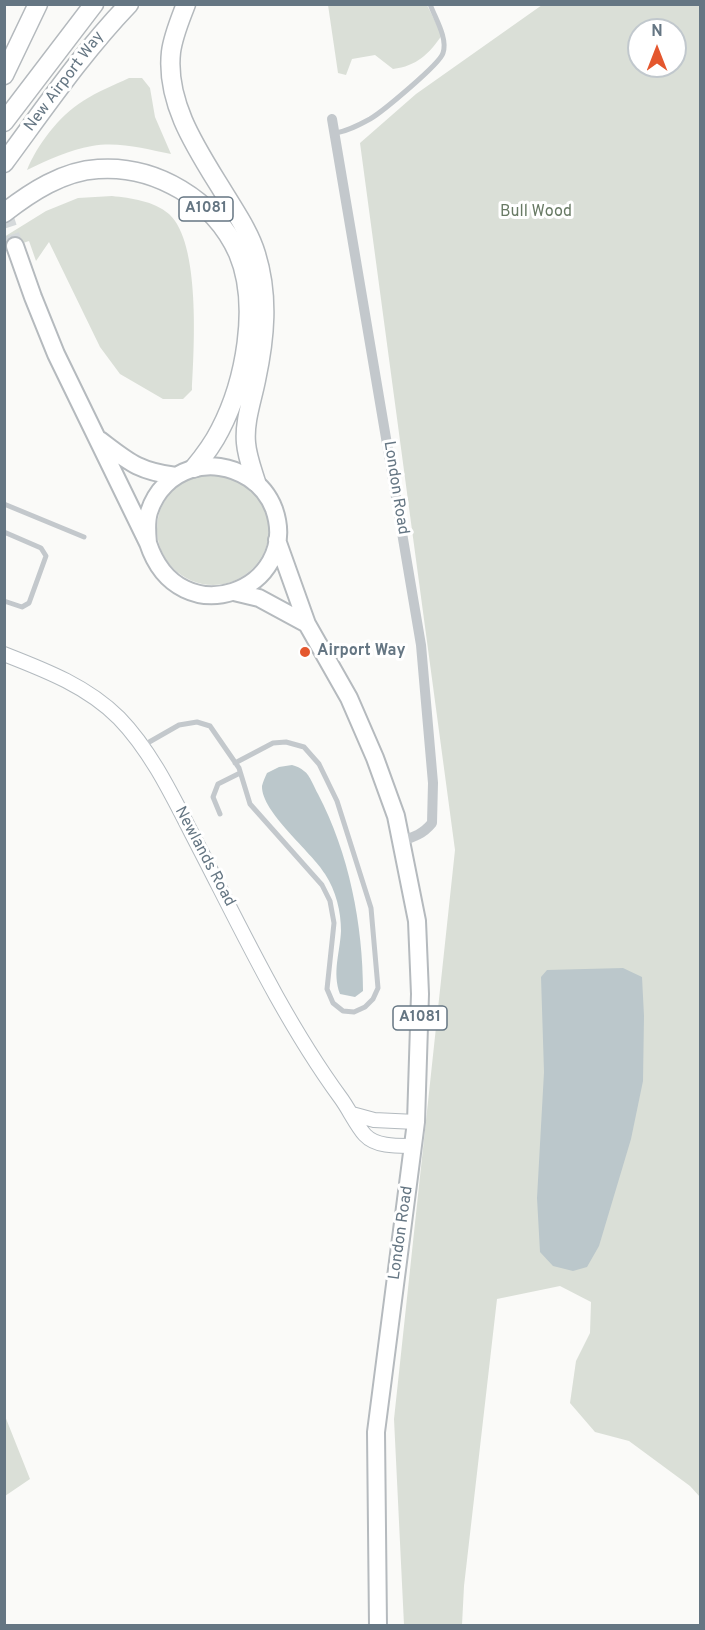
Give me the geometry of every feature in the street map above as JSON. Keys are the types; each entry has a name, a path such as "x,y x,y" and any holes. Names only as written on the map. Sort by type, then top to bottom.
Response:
{"highway":[{"path":"4,75 38,4"},
{"name":"New Airport Way","path":"4,123 94,4"},
{"name":"New Airport Way","path":"4,163 78,62 129,4"},
{"name":"A1081","path":"186,4 171,53 172,82 177,106 204,160 242,222 255,251 264,283 265,319 261,357 246,425 246,442 256,482"},
{"name":"A1081","path":"4,213 26,196 64,177 97,169 124,170 154,176 178,187 201,204 223,227 238,254 245,279 249,307 247,344 226,418 212,445 194,468"}],"main road":[{"path":"15,246 56,354 161,572 173,583 187,591 202,595 218,596 234,592 250,584 272,557 277,540 274,508 256,482 237,470 216,465 194,468 176,476 155,498 149,513 148,543"},
{"path":"98,439 133,465 156,474 176,476"},
{"name":"London Road","path":"277,540 307,624 349,698 363,728 396,816 417,921 419,1058 416,1122 376,1432 378,1626"},
{"path":"234,592 259,598 307,624"}],"street":[{"name":"London Road","path":"332,119 421,645 433,795 432,823 425,831 401,841"},
{"name":"Newlands Road","path":"4,654 69,682 94,697 118,718 142,746 175,801 281,1004 323,1074 366,1136 384,1144 413,1146"},
{"path":"352,1114 374,1120 416,1122"}],"lane":[{"path":"336,133 346,131 372,118 434,66 443,55 444,38 430,4"},
{"path":"4,504 84,537"},
{"path":"4,532 41,548 46,556 29,603 22,607 4,601"},
{"path":"142,746 179,725 197,722 210,726 235,763 250,804 322,885 330,901 334,923 327,989 333,1003 343,1011 354,1012 364,1007 378,988 371,908 338,801 319,764 304,747 286,742 273,742 235,763"},
{"path":"220,814 213,797 218,784 240,774"}],"green space":[{"path":"328,5 427,5 442,35 422,58 409,65 393,69 375,55 352,59 346,75 338,73"},
{"name":"Bull Wood","path":"542,5 700,5 700,1497 690,1486 629,1441 595,1432 570,1403 576,1361 590,1333 591,1302 560,1286 497,1299 464,1586 462,1625 404,1625 394,1419 455,850 360,143 416,94"},
{"path":"129,78 142,78 150,88 155,117 171,154 132,146 102,145 67,153 27,170 43,141 74,107"},
{"path":"112,196 142,201 169,214 179,228 186,248 191,272 194,349 192,390 183,399 163,399 120,374 100,347 49,242 36,261 29,241 5,249 4,237 46,211 78,198"},
{"path":"213,473 235,477 253,489 265,507 269,529 265,551 253,569 235,581 213,585 191,581 173,569 161,551 157,529 161,507 173,489 191,477"},
{"path":"5,1416 30,1479 5,1496 4,1495"}],"shaded area":[{"path":"292,765 303,770 312,781 329,817 346,865 357,915 362,966 363,991 355,997 340,994 338,986 341,924 332,887 319,865 278,819 264,796 262,786 267,773 279,767"},
{"path":"623,968 642,977 643,1081 631,1139 599,1246 587,1267 573,1271 553,1266 540,1252 537,1198 544,1072 541,977 547,970"}],"tunnel":[{"path":"4,212 15,246"}],"place":[{"name":"Airport Way","path":"305,652"}]}
